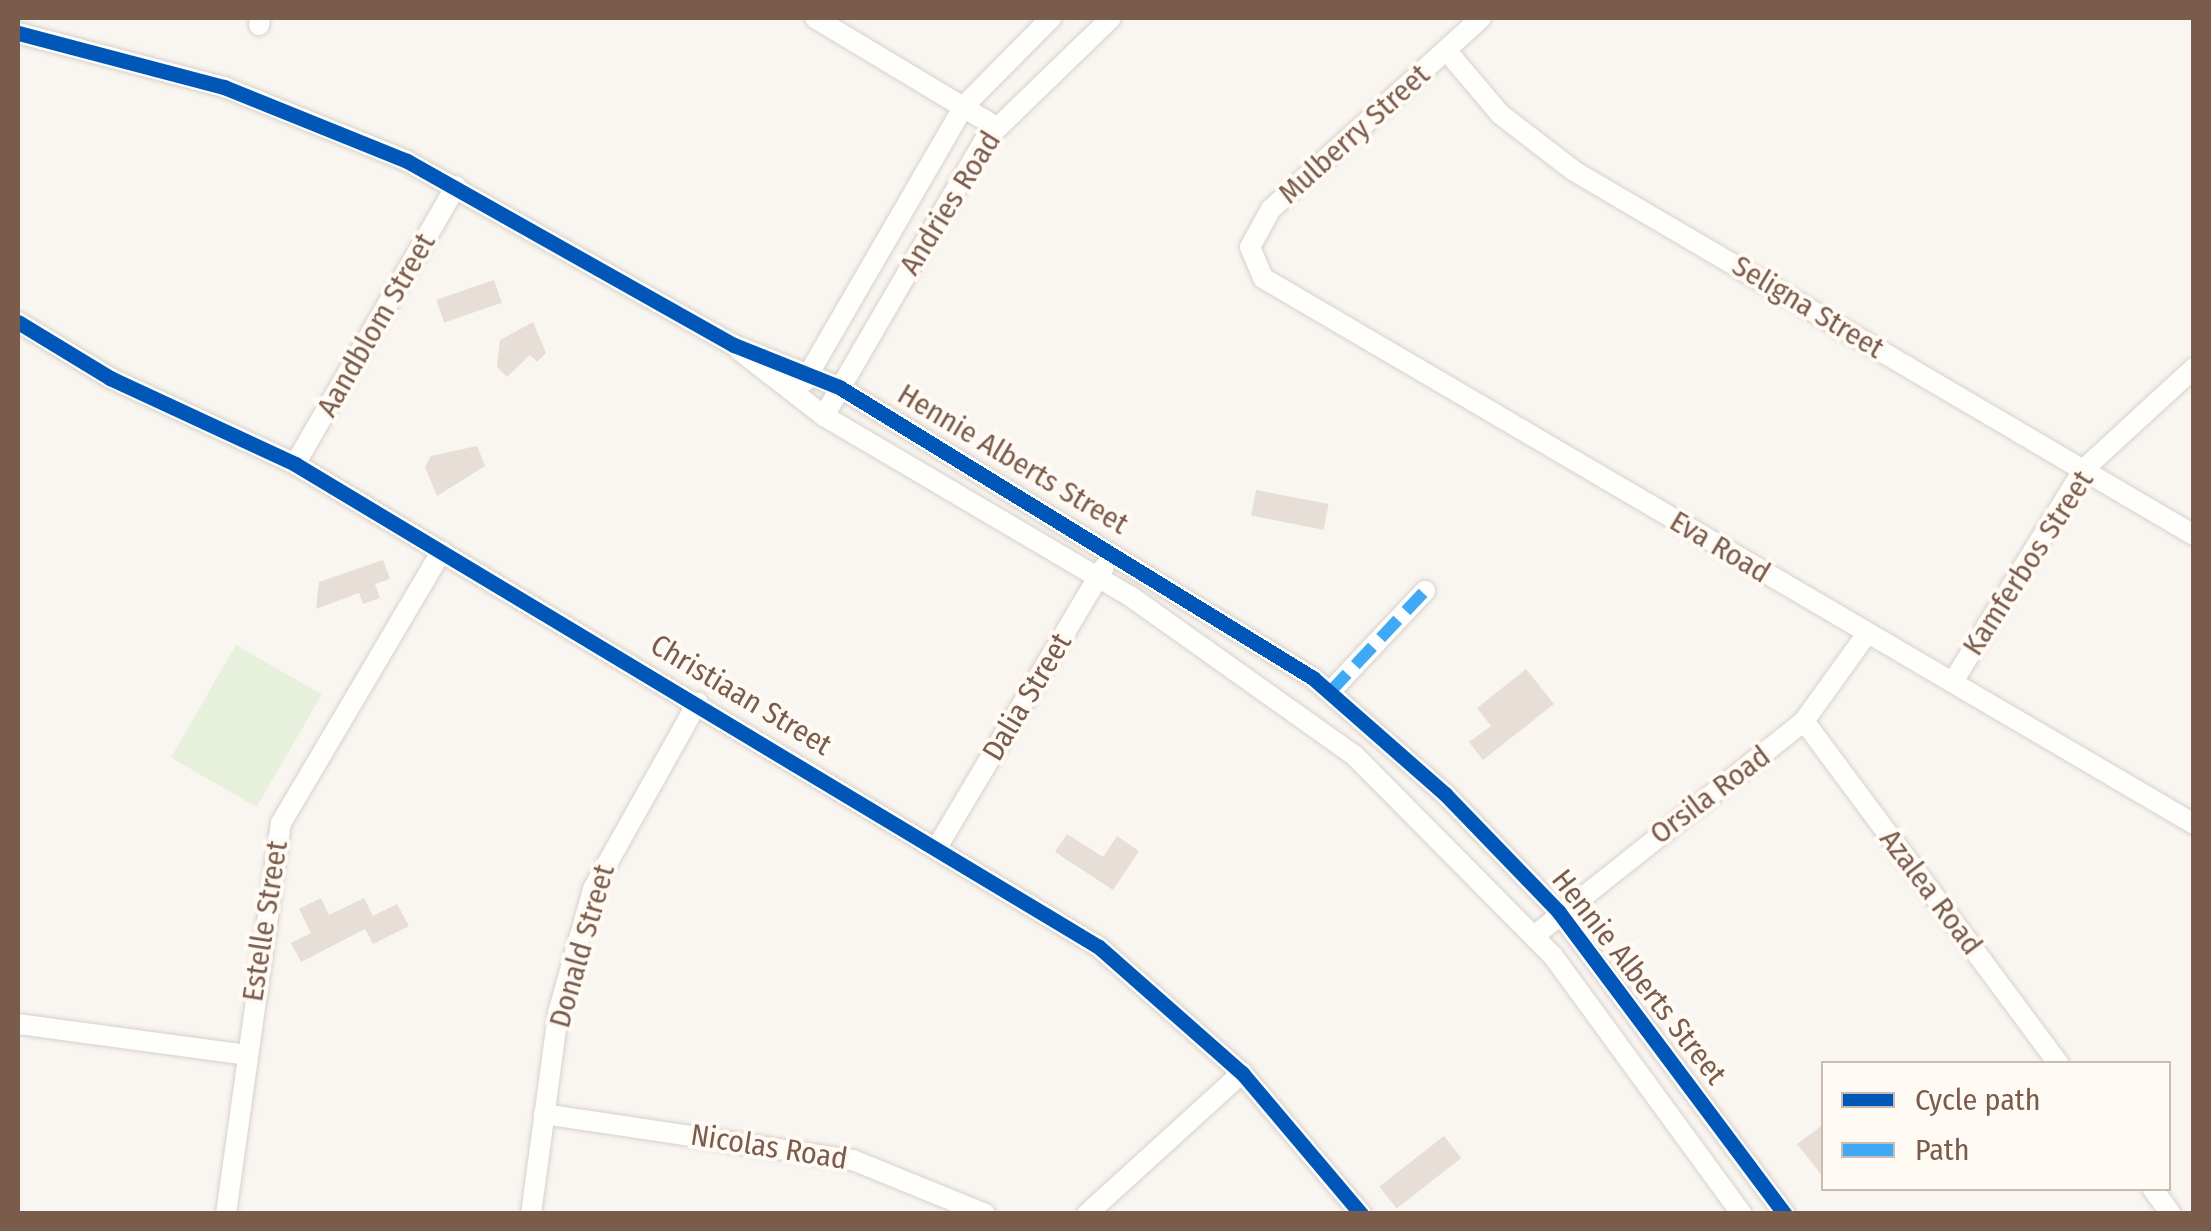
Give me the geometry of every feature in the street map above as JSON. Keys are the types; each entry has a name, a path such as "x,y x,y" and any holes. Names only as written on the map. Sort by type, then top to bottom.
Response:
{"street":[{"path":"815,18 995,126"},
{"name":"Andries Road","path":"796,399 964,106 1052,18"},
{"name":"Andries Road","path":"824,416 995,126 1111,18"},
{"name":"Mulberry Street","path":"1253,263 1250,247 1271,209 1480,18"},
{"name":"Hennie Alberts Street","path":"18,32 240,92 456,186 734,345 810,371 1114,550 1330,692 1558,911 1785,1214"},
{"name":"Seligna Street","path":"1446,50 1500,114 1574,171 2194,535"},
{"name":"Aandblom Street","path":"296,464 456,186"},
{"name":"Eva Road","path":"1253,263 1280,293 1866,635 1954,680 2194,824"},
{"name":"Christiaan Street","path":"18,322 110,378 296,464 939,844 1111,956 1242,1073 1362,1214"},
{"name":"Hennie Alberts Street","path":"734,345 796,399 1098,576 1329,734 1534,936 1742,1214"},
{"name":"Kamferbos Street","path":"1954,680 2083,470 2194,368"},
{"name":"Dalia Street","path":"939,844 1114,550"},
{"name":"Estelle Street","path":"226,1214 280,823 442,551"},
{"path":"1330,692 1425,591"},
{"name":"Orsila Road","path":"1534,936 1558,911 1804,721 1866,635"},
{"name":"Donald Street","path":"530,1214 558,1013 593,889 698,702"},
{"name":"Azalea Road","path":"1804,721 2057,1061"},
{"path":"18,1024 246,1055"},
{"path":"1087,1214 1242,1073"},
{"name":"Nicolas Road","path":"544,1114 853,1160 985,1214"},
{"path":"2154,1191 2171,1214"}],"green space":[{"path":"236,645 322,694 257,807 171,758"}],"building":[{"path":"494,280 502,303 444,323 436,300"},
{"path":"533,322 546,353 537,362 530,355 507,377 497,367 500,340"},
{"path":"477,446 485,466 437,496 425,467 431,456"},
{"path":"1256,490 1329,504 1324,530 1251,516"},
{"path":"383,560 390,579 375,584 380,598 363,604 359,593 316,609 319,582"},
{"path":"1526,669 1554,704 1483,760 1469,742 1491,726 1477,708"},
{"path":"1067,834 1103,857 1117,836 1139,851 1113,890 1055,852"},
{"path":"321,898 329,915 364,898 373,916 397,904 409,926 373,944 365,929 301,962 291,943 311,933 299,909"},
{"path":"1821,1126 1821,1174 1797,1144"},
{"path":"1444,1136 1461,1158 1397,1209 1379,1186"}],"marked path":[{"path":"1330,692 1425,591"}],"cycle path":[{"path":"18,33 224,87 407,161 734,345 839,387 1313,678 1445,794 1558,911 1785,1214"},
{"path":"18,322 110,378 295,464 1099,947 1242,1073 1361,1214"}]}
